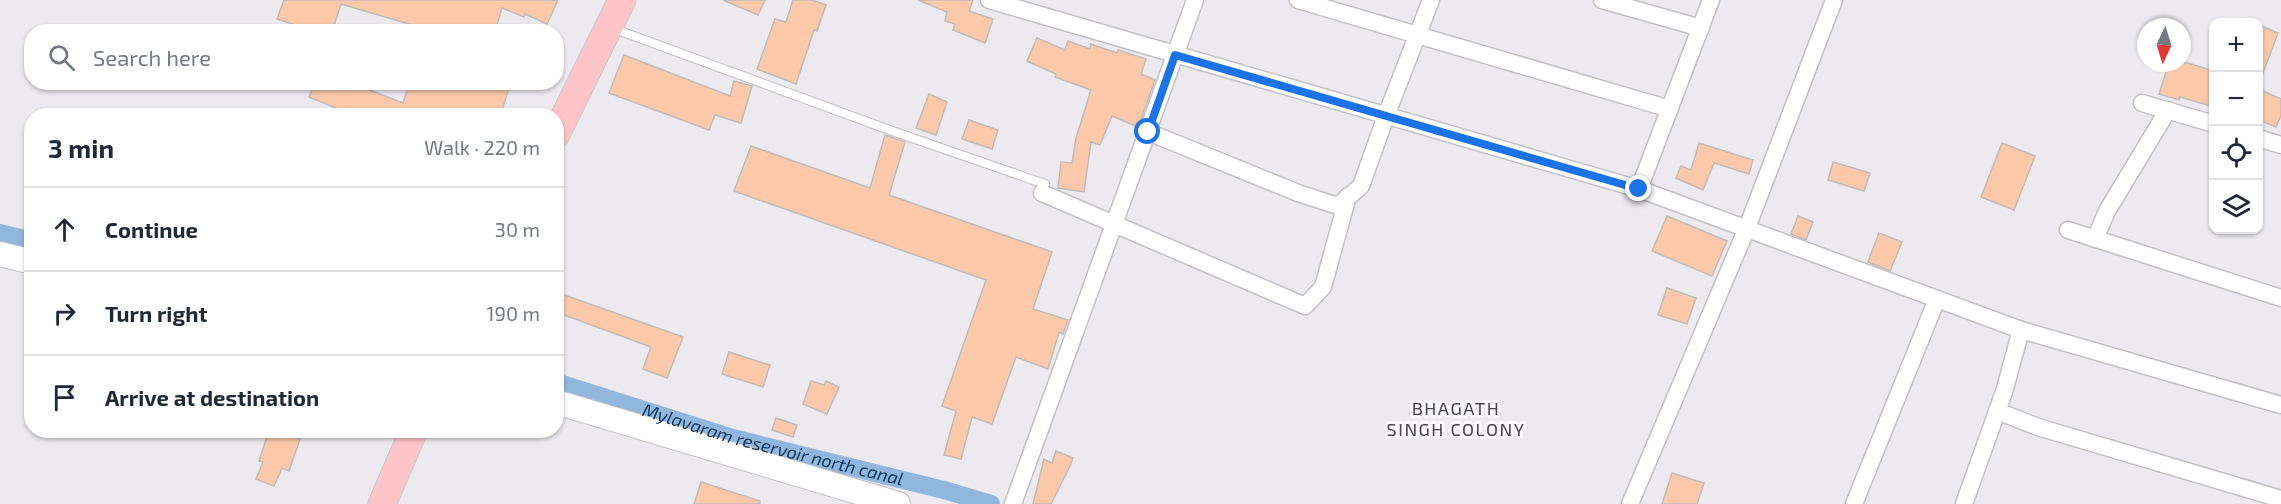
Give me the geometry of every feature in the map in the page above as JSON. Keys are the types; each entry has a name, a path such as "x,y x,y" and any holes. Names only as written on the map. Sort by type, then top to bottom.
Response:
{"main road":[{"path":"564,118 622,0"},
{"path":"0,254 24,260"},
{"path":"564,404 898,504"},
{"path":"382,504 411,438"}],"street":[{"path":"989,0 1639,189 2021,330 2281,405"},
{"path":"1013,504 1195,0"},
{"path":"1298,0 1670,109"},
{"path":"1148,132 1298,193 1338,206 1361,186 1431,0"},
{"path":"1602,0 1701,28"},
{"path":"1639,189 1711,0"},
{"path":"1630,504 1747,228 1834,0"},
{"path":"2142,103 2209,122"},
{"path":"2095,239 2107,211 2168,110"},
{"path":"2263,139 2281,145"},
{"path":"1043,188 1115,226 1305,306 1323,287 1348,196"},
{"path":"2067,230 2281,298"},
{"path":"1854,504 1937,299"},
{"path":"1964,504 1997,411 2021,330"},
{"path":"1997,411 2038,428 2281,500"}],"lane":[{"path":"609,27 1043,188"}],"building":[{"path":"284,0 558,0 547,24 525,14 524,17 502,8 497,24 409,24 341,4 335,24 292,24 277,19"},
{"path":"723,0 765,0 758,15"},
{"path":"793,0 812,0 826,5 817,31 814,30 796,84 757,69 775,19 786,22"},
{"path":"918,0 973,0 969,11 993,19 985,43 953,30 955,24 945,21 947,12"},
{"path":"2263,27 2278,33 2263,73"},
{"path":"1037,38 1065,50 1068,41 1090,49 1091,44 1117,53 1118,50 1146,59 1141,74 1155,80 1138,127 1112,116 1100,145 1091,142 1084,192 1058,188 1061,162 1072,163 1076,138 1091,90 1055,77 1056,74 1027,61"},
{"path":"624,55 730,96 734,81 752,86 741,123 715,115 709,130 609,93"},
{"path":"2191,64 2209,69 2209,106 2159,94 2166,72 2191,72"},
{"path":"312,90 370,90 403,103 407,90 508,90 503,108 336,108 309,97"},
{"path":"2263,91 2281,99 2281,115 2276,127 2263,122"},
{"path":"929,94 947,102 936,135 916,128"},
{"path":"969,120 998,130 992,149 962,139"},
{"path":"885,135 905,142 889,195 1052,252 1033,309 1068,320 1063,334 1059,332 1048,369 1016,357 992,424 972,417 961,459 944,455 956,411 942,406 986,280 734,191 751,146 870,188"},
{"path":"1699,143 1753,160 1749,174 1714,163 1703,190 1676,178 1681,166 1691,170"},
{"path":"2002,143 2035,156 2014,210 1981,197"},
{"path":"1833,162 1870,173 1864,191 1828,180"},
{"path":"1667,216 1727,241 1712,276 1652,251"},
{"path":"1798,216 1813,222 1806,240 1791,234"},
{"path":"1879,233 1902,242 1890,271 1868,262"},
{"path":"1667,288 1696,298 1687,324 1658,315"},
{"path":"564,295 683,337 667,378 643,369 651,347 564,315"},
{"path":"729,352 770,365 763,387 722,374"},
{"path":"811,381 824,385 826,381 839,387 827,414 803,404"},
{"path":"776,418 797,425 793,437 772,430"},
{"path":"266,438 300,439 289,471 282,468 274,486 256,479 263,462 259,461"},
{"path":"1056,451 1073,458 1070,466 1051,504 1033,504 1044,459 1052,463"},
{"path":"1672,473 1704,483 1697,504 1662,504"},
{"path":"701,482 760,501 760,504 694,504"}],"waterway":[{"name":"Mylavaram reservoir north canal","path":"0,233 24,239"},
{"name":"Mylavaram reservoir north canal","path":"564,385 733,438 944,490 991,504"}],"district":[{"name":"BHAGATH SINGH COLONY","path":"1456,419"}],"route":[{"path":"1148,132 1175,55 1639,189"}]}
